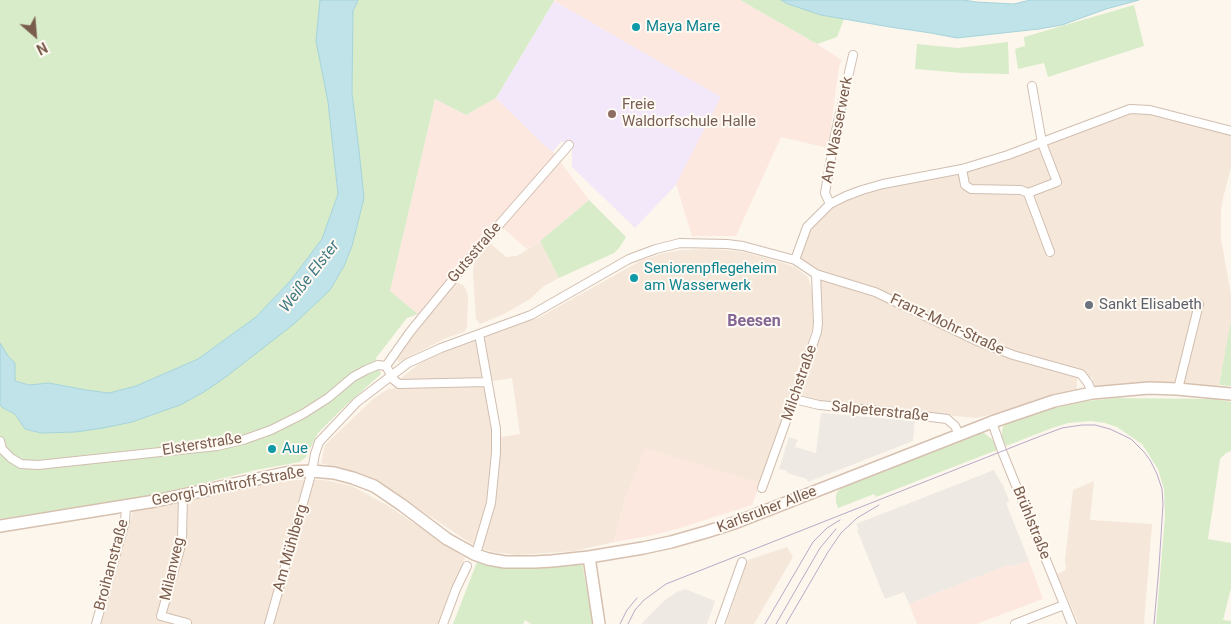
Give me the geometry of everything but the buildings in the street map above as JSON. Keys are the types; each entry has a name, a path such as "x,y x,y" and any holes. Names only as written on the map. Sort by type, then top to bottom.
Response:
{"street":[{"name":"Am Wasserwerk","path":"830,204 826,193 835,135 853,55"},
{"path":"962,169 965,185 971,189 1021,190 1028,193 1056,182 1042,143 1032,86"},
{"path":"796,260 806,227 830,204 846,196 869,188 962,169 1008,155 1130,110 1150,110 1231,131"},
{"name":"Gutsstraße","path":"386,366 410,332 477,250 569,145"},
{"path":"1028,193 1050,252"},
{"name":"Georgi-Dimitroff-Straße","path":"0,526 183,496 290,472 312,471 319,442 357,402 408,362 440,348 531,315 629,259 664,247 680,243 735,245 796,260"},
{"name":"Franz-Mohr-Straße","path":"796,260 816,274 875,292 977,341 1013,355 1081,374 1088,383 1092,393"},
{"name":"Milchstraße","path":"762,488 817,332 816,274"},
{"path":"1178,389 1199,304"},
{"path":"478,548 491,503 496,453 496,429 479,334"},
{"name":"Elsterstraße","path":"0,441 2,449 11,458 21,464 38,465 216,446 243,440 279,426 328,398 353,377 366,370 378,366 386,366"},
{"path":"386,366 394,380 399,384 487,382"},
{"name":"Karlsruher Allee","path":"312,471 334,473 374,486 447,539 461,548 481,556 505,562 552,561 589,557 671,542 737,522 959,434 1054,402 1092,393 1149,388 1231,394"},
{"name":"Salpeterstraße","path":"794,399 819,405 947,419 955,426 959,434"},
{"name":"Brühlstraße","path":"992,422 1072,624"},
{"name":"Am Mühlberg","path":"269,624 312,471"},
{"name":"Milanweg","path":"183,496 180,550 162,616 187,623"},
{"name":"Broihanstraße","path":"96,624 125,522 126,506"},
{"path":"589,557 598,624"},
{"path":"720,624 742,562"},
{"path":"443,624 467,566"},
{"path":"1015,624 1064,605"}],"shaded area":[{"path":"553,0 740,0 842,60 839,66 828,148 781,137 736,236 692,236 676,184 720,97"},
{"name":"Freie Waldorfschule Halle","path":"554,1 721,97 675,186 635,228 572,167 572,150 561,141 553,152 496,98"},
{"path":"496,98 553,152 589,200 540,241 527,249 496,222 418,314 390,291 435,99 466,115"},
{"path":"1130,109 1231,131 1231,168 1221,211 1221,239 1231,294 1231,327 1217,392 1092,393 1093,378 1077,374 1077,390 1018,408 976,418 819,403 797,397 820,326 820,275 795,260 807,227 846,196 962,169"},
{"path":"540,241 559,278 544,286 530,299 504,314 480,324 476,319 473,273 474,264 480,255 490,243 506,257 516,256"},
{"path":"709,249 744,252 795,267 808,277 815,305 813,327 760,483 626,496 614,542 575,551 518,555 492,552 480,548 493,504 501,437 520,434 512,378 487,382 486,378 403,383 401,378 420,363 442,353 540,317 642,260 682,250"},
{"path":"455,283 463,285 468,296 467,328 464,332 446,338 399,362 396,358"},
{"path":"462,384 484,386 493,430 494,453 488,504 475,546 401,497 359,475 321,463 325,445 374,398 388,389"},
{"path":"821,413 915,421 913,441 808,482 807,479 779,469 789,437 798,440 795,447 816,453"},
{"path":"645,448 760,483 752,505 677,529 614,542 626,496"},
{"path":"994,470 1008,498 1009,502 1006,503 1029,561 1013,566 1008,565 909,604 904,592 885,599 856,524"},
{"path":"277,480 324,480 352,486 387,505 465,558 441,624 101,624 133,511"},
{"path":"1094,481 1090,520 1152,524 1144,624 1074,624 1078,622 1057,574 1066,570 1065,560 1073,490"},
{"path":"787,547 793,557 754,624 726,624 748,560"},
{"path":"1029,561 1043,599 976,624 917,624 909,604 1008,565 1013,566"},
{"path":"685,589 715,601 707,624 642,624 665,600"}],"green space":[{"path":"0,0 320,0 316,41 328,102 338,194 322,239 291,280 256,317 198,359 136,386 109,393 50,383 29,385 15,381 15,363 0,343"},
{"path":"358,0 554,1 496,98 466,115 435,99 390,291 418,314 407,318 376,358 381,374 318,433 306,457 300,462 256,470 160,494 0,519 0,405 15,414 25,429 41,433 76,432 132,422 180,405 330,290 344,266 352,246 359,150 352,93 353,11"},
{"path":"740,0 781,0 821,15 844,19 837,37 817,44"},
{"path":"1134,5 1144,46 1048,77 1044,63 1018,69 1015,49 1025,46 1024,37"},
{"path":"1008,42 1009,74 915,69 917,44 958,48"},
{"path":"589,200 626,237 614,253 559,278 540,241"},
{"path":"1231,321 1231,386 1219,385"},
{"path":"1115,398 1215,399 1231,402 1231,451 1220,459 1208,539 1231,543 1231,588 1223,620 1231,621 1231,624 1156,624 1165,517 1164,489 1158,469 1142,444 1117,427 1091,421 1068,423 1006,446 1002,437 1002,430 1007,421 1034,412 1087,401"},
{"path":"978,433 984,433 993,440 997,450 876,497 874,494 838,508 836,495 844,486"},
{"path":"477,562 505,568 544,568 582,562 593,624 531,624 525,620 523,624 453,624"}],"water":[{"name":"Weiße Elster","path":"320,0 358,0 353,11 352,93 364,198 352,246 344,266 330,290 294,324 227,376 204,392 180,405 132,422 103,428 76,432 41,433 25,429 15,414 0,405 0,343 15,363 15,381 29,385 49,383 109,393 136,386 198,359 256,317 291,280 322,239 338,194 328,102 316,41"},
{"path":"781,0 964,0 1014,4 1030,0 1139,0 1106,9 1062,25 957,38 821,15"}],"tram line":[{"path":"628,624 635,610 644,600 666,584 1038,437 1062,428 1082,425 1095,425 1110,429 1131,439 1150,460 1157,474 1162,489 1163,504 1154,624"},
{"path":"786,624 841,533 857,518 879,505"},
{"path":"765,624 813,542 827,528 840,520"},
{"path":"776,624 820,548 836,529"},
{"path":"620,624 627,610 637,598"}],"place":[{"name":"Maya Mare","path":"636,27"},
{"name":"Freie Waldorfschule Halle","path":"612,114"},
{"name":"Seniorenpflegeheim am Wasserwerk","path":"634,278"},
{"name":"Sankt Elisabeth","path":"1089,305"},
{"name":"Aue","path":"272,449"}],"district":[{"name":"Beesen","path":"754,322"}]}
